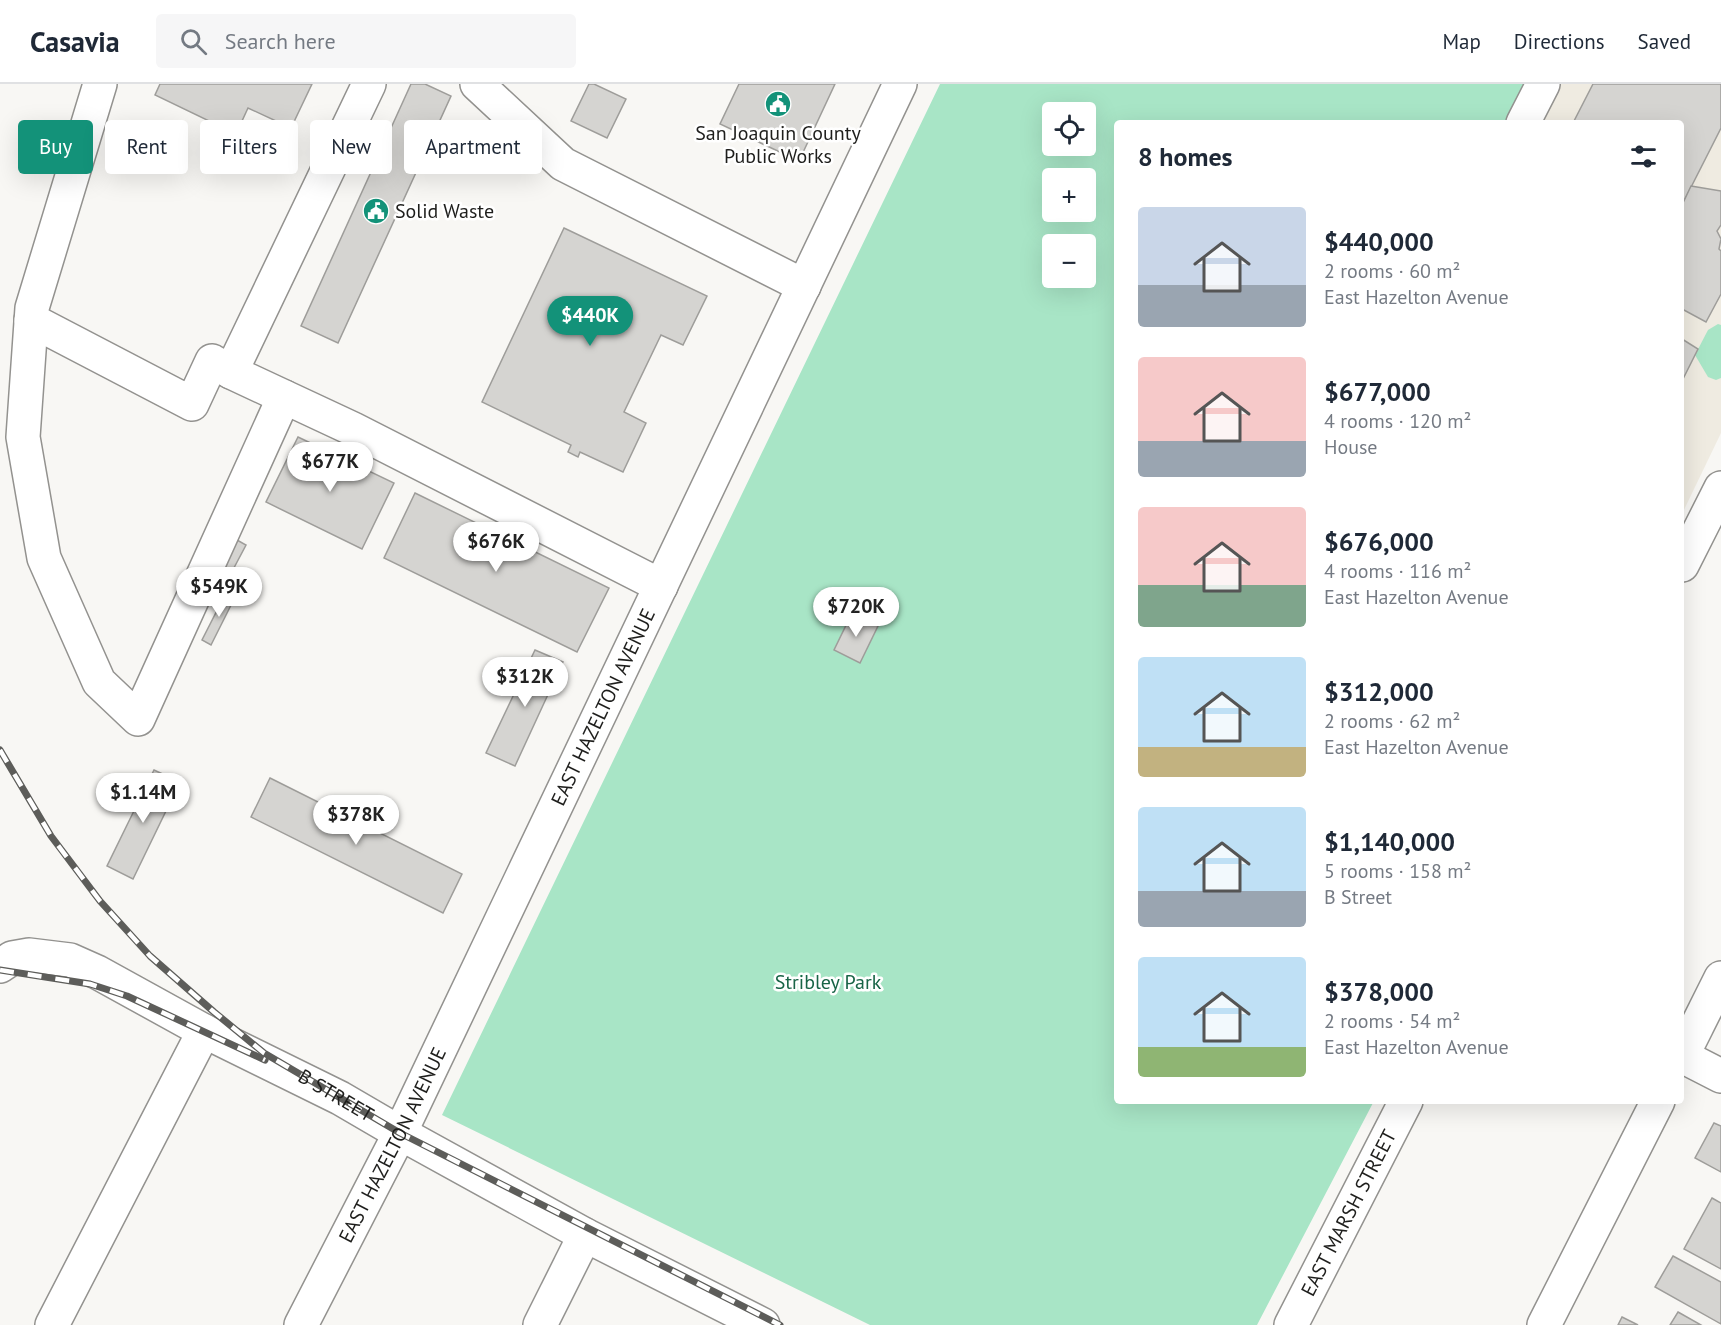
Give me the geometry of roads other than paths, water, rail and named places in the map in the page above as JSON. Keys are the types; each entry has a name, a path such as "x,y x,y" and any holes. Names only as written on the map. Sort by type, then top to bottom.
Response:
{"street":[{"path":"100,84 32,308 23,437 44,558 99,682 138,719 284,397"},
{"path":"231,372 369,84"},
{"path":"477,84 563,164 804,286"},
{"name":"EAST HAZELTON AVENUE","path":"301,1325 400,1133 900,84"},
{"path":"1524,120 1543,84"},
{"path":"31,320 192,404 212,361 353,429 662,586"},
{"path":"1684,561 1721,488"},
{"name":"B STREET","path":"15,961 70,960 97,972 204,1031 340,1098 585,1235 763,1325"},
{"path":"1684,1052 1721,978"},
{"path":"52,1325 204,1031"},
{"path":"1684,1057 1721,1076"},
{"name":"EAST MARSH STREET","path":"1291,1325 1404,1104"},
{"path":"1544,1325 1656,1104"},
{"path":"540,1325 585,1235"}],"railway":[{"path":"0,750 51,836 100,901 150,956 264,1053 400,1133 780,1325"},
{"path":"0,970 90,984 127,996 265,1060"}],"place":[{"name":"San Joaquin County Public Works","path":"778,104"},
{"name":"Solid Waste","path":"376,211"}],"park label":[{"name":"Stribley Park","path":"828,982"}]}
